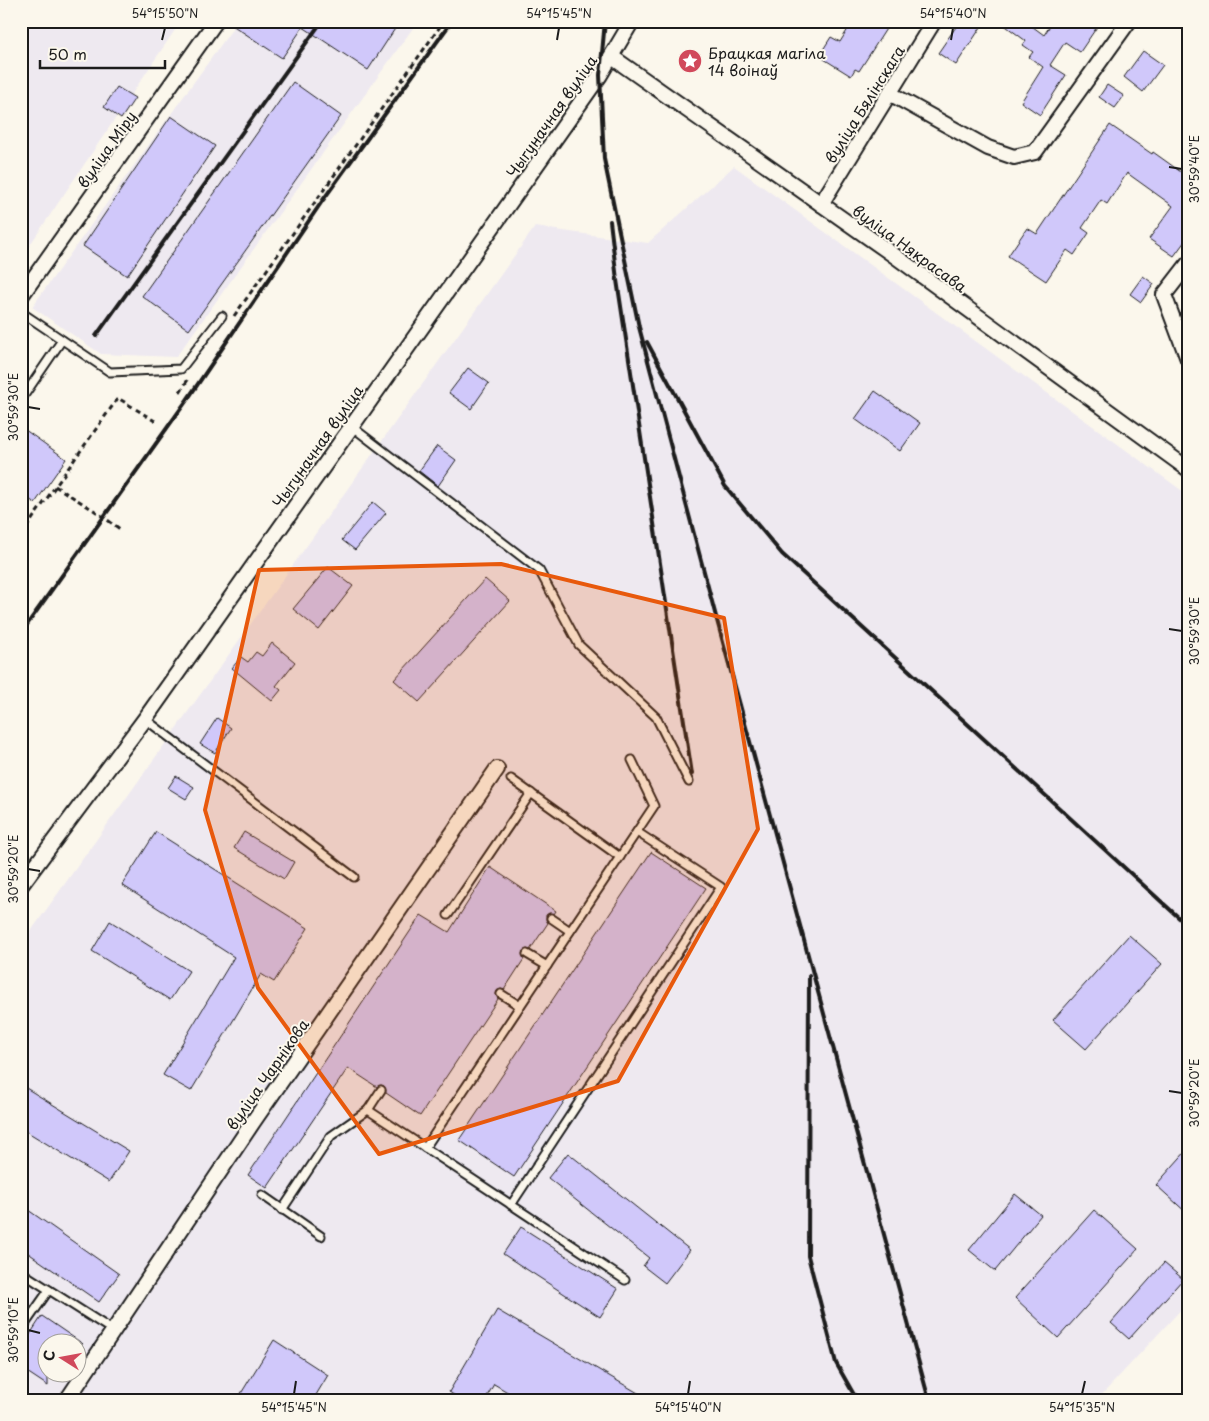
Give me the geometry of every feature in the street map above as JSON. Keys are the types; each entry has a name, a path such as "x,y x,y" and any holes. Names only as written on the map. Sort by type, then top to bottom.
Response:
{"street":[{"name":"вуліца Міру","path":"21,296 216,21"},
{"name":"Чыгуначная вуліца","path":"21,885 145,718 612,56 632,21"},
{"name":"вуліца Бялінскага","path":"821,204 934,21"},
{"path":"890,94 988,148 1014,157 1035,152 1129,21"},
{"name":"вуліца Някрасава","path":"612,56 821,204 1188,469"},
{"path":"1188,264 1164,295 1188,358"},
{"name":"вуліца Чарнікова","path":"67,1400 112,1330 253,1122 497,769"}],"lane":[{"path":"21,312 110,372 181,369 222,316"},
{"path":"21,400 62,340"},
{"path":"351,426 539,570 579,645 656,717 689,782"},
{"path":"145,718 354,877"},
{"path":"425,1148 654,806 632,760"},
{"path":"511,779 620,857"},
{"path":"448,915 531,793"},
{"path":"510,1205 721,887 637,832"},
{"path":"551,918 570,931"},
{"path":"528,954 547,966"},
{"path":"501,994 520,1006"},
{"path":"282,1210 331,1136 368,1110 381,1090"},
{"path":"368,1110 625,1280"},
{"path":"262,1195 321,1236"},
{"path":"21,1272 112,1330"},
{"path":"21,1330 50,1290"}],"path":[{"path":"231,320 444,21"},
{"path":"180,392 191,376"},
{"path":"21,535 118,398 158,423"},
{"path":"55,486 120,529"},
{"path":"21,523 27,527"}],"highlighted area":[{"path":"501,564 724,618 758,829 618,1081 379,1154 258,988 205,810 259,570"}],"shaded area":[{"path":"21,21 181,21 21,258"},
{"path":"238,21 418,21 176,357 101,354 32,307"},
{"path":"734,166 1188,495 1188,1302 1097,1400 21,1400 21,945 535,227 648,243"}],"building":[{"path":"226,21 400,21 368,70 303,27 282,58"},
{"path":"853,21 891,21 859,71 855,69 851,76 819,56 831,37 840,42"},
{"path":"960,21 985,21 956,65 938,53"},
{"path":"999,21 1025,21 1044,35 1053,21 1101,21 1080,52 1065,42 1050,65 1066,75 1040,115 1021,102 1043,67 1029,57 1033,52 1023,45 1026,41"},
{"path":"1143,51 1163,65 1143,92 1124,77"},
{"path":"293,82 341,116 189,330 142,296"},
{"path":"1107,85 1124,96 1115,108 1099,97"},
{"path":"117,87 135,98 121,119 104,107"},
{"path":"171,116 215,146 127,276 83,246"},
{"path":"1110,125 1188,177 1188,237 1174,256 1149,239 1173,206 1127,173 1107,204 1101,200 1082,228 1089,233 1074,255 1067,250 1046,281 1008,256 1027,228 1037,234"},
{"path":"1143,276 1154,284 1141,302 1130,294"},
{"path":"468,368 489,383 471,409 449,393"},
{"path":"875,391 920,423 900,451 855,419"},
{"path":"21,427 66,459 35,503 21,494"},
{"path":"437,446 456,460 438,486 419,471"},
{"path":"373,502 386,513 355,550 342,540"},
{"path":"328,567 353,586 319,630 293,609"},
{"path":"485,579 510,601 419,702 394,680"},
{"path":"272,643 295,662 276,686 281,690 272,701 232,668 241,657 248,662 256,652 262,656"},
{"path":"217,718 231,728 215,753 200,744"},
{"path":"176,776 194,787 186,799 168,788"},
{"path":"156,832 308,928 274,982 261,974 191,1091 163,1075 234,957 122,885"},
{"path":"244,832 294,862 284,879 234,848"},
{"path":"651,852 706,888 514,1177 459,1140"},
{"path":"490,867 556,911 554,914 549,913 546,915 548,923 530,950 523,951 524,959 504,990 497,991 498,999 420,1116 386,1093 384,1086 377,1087 348,1068 267,1188 248,1175 421,915 449,932"},
{"path":"110,921 189,971 170,1000 92,951"},
{"path":"1129,935 1162,964 1086,1049 1053,1020"},
{"path":"21,1085 129,1151 109,1182 21,1128"},
{"path":"1188,1149 1188,1214 1156,1185"},
{"path":"568,1153 690,1250 665,1283 643,1266 649,1258 548,1178"},
{"path":"1015,1194 1041,1215 995,1271 969,1250"},
{"path":"21,1205 119,1274 99,1302 21,1248"},
{"path":"1094,1210 1138,1249 1058,1338 1015,1298"},
{"path":"521,1227 618,1289 600,1317 503,1254"},
{"path":"1164,1263 1183,1279 1129,1339 1111,1323"},
{"path":"497,1310 650,1400 521,1400 494,1384 485,1400 462,1400 449,1392"},
{"path":"42,1316 68,1334 38,1334 38,1379 21,1368 21,1348"},
{"path":"274,1340 328,1375 313,1400 237,1400"}],"railway":[{"path":"96,336 322,21"},
{"path":"21,633 187,400 323,200 452,21"},
{"path":"605,21 600,75 604,159 639,327 929,1400"},
{"path":"610,221 617,280 692,774"},
{"path":"647,342 725,486 782,554 1188,926"},
{"path":"809,976 808,1256 836,1363 857,1400"}],"place":[{"name":"Брацкая магіла 14 воінаў","path":"690,61"}]}
